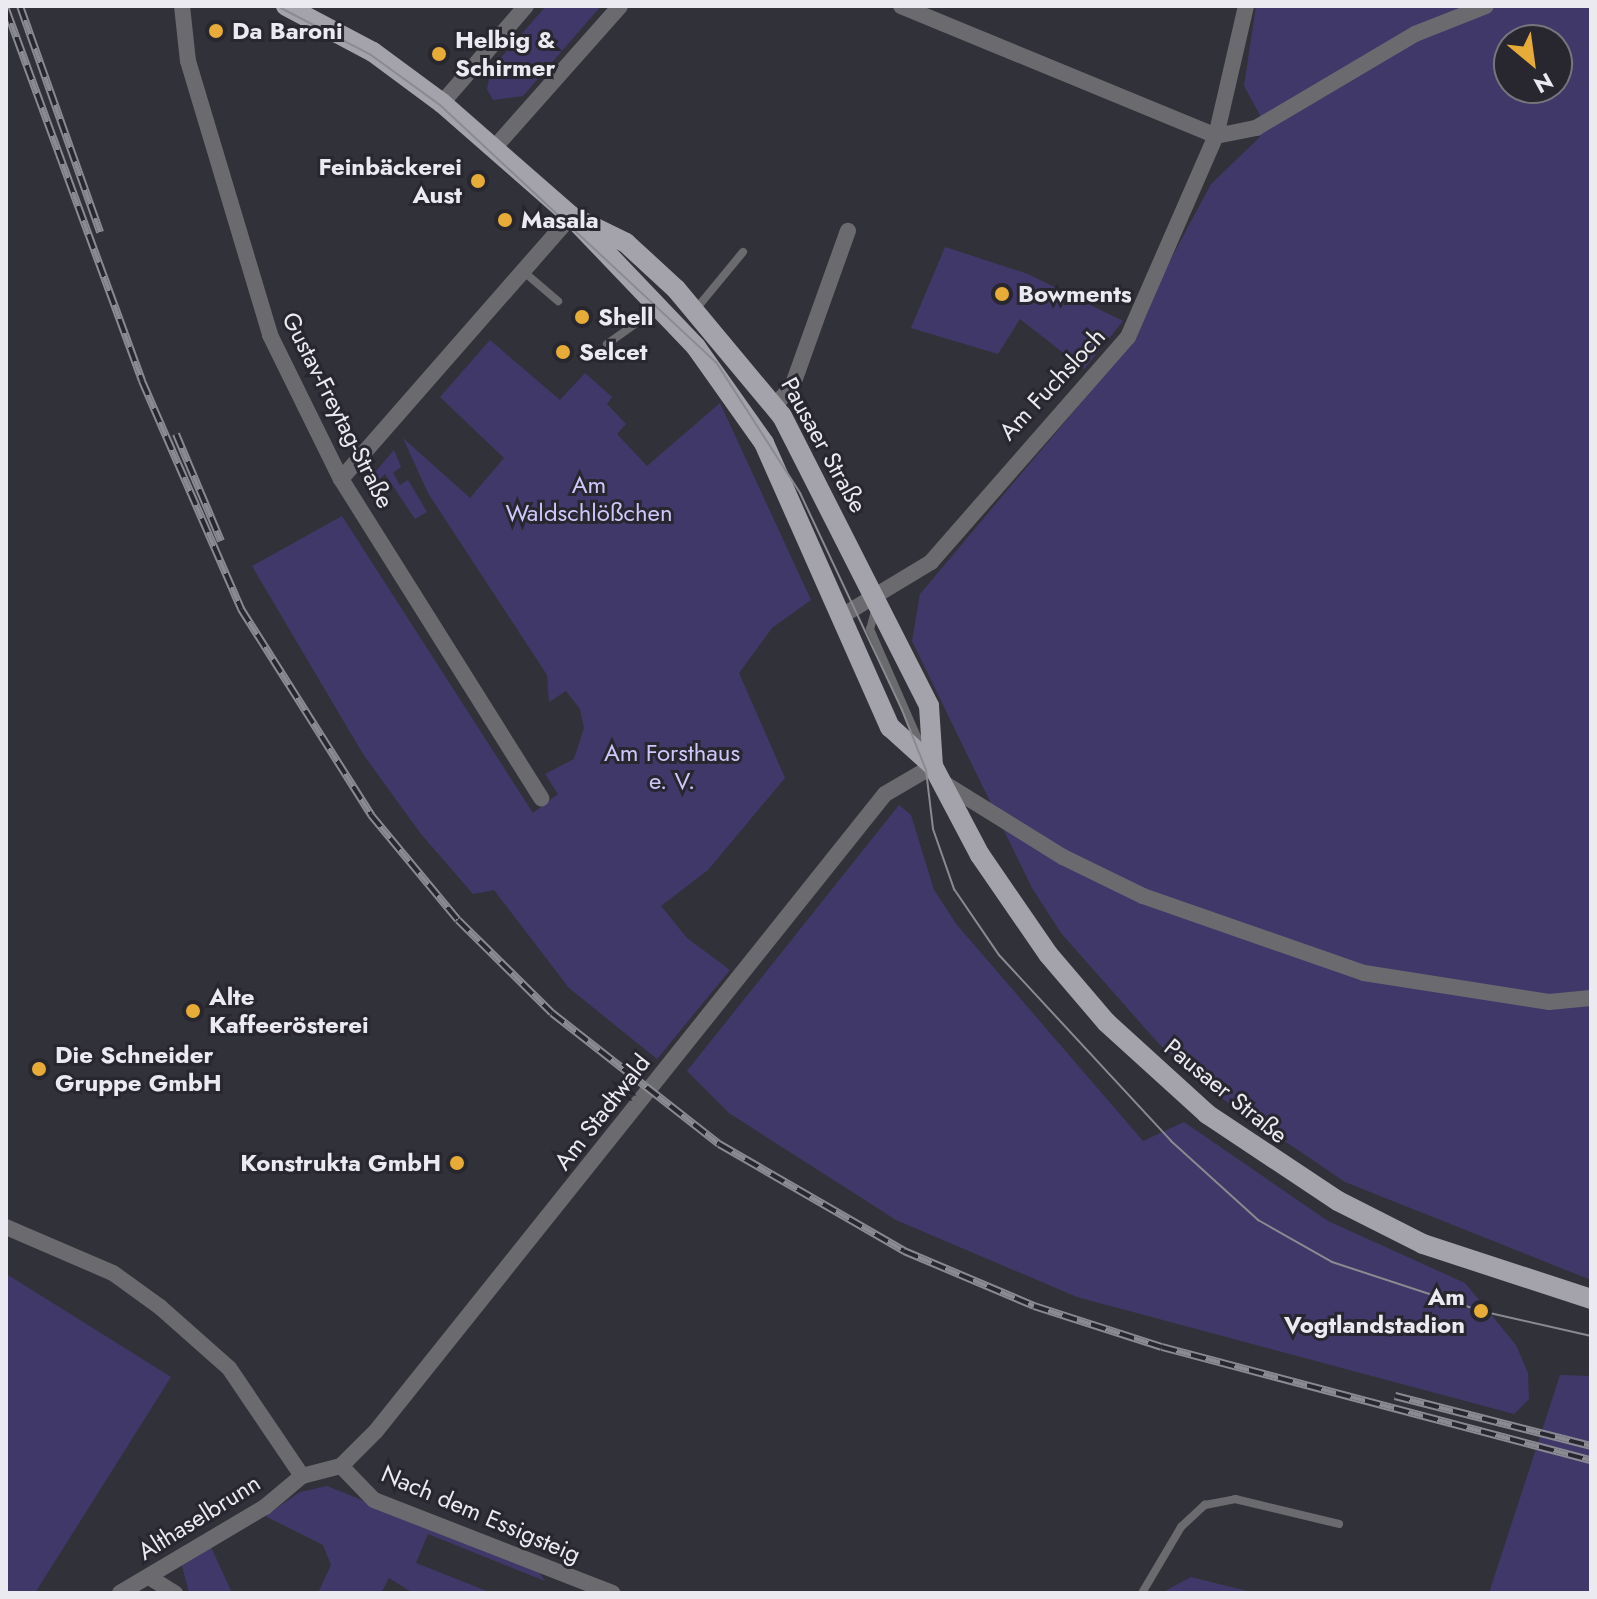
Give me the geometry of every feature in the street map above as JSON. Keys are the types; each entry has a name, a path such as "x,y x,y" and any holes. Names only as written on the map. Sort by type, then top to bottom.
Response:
{"main road":[{"name":"Pausaer Straße","path":"286,6 373,52 495,147 571,216 657,308 750,419 890,727 938,774 1048,954 1127,1042 1207,1114 1279,1166 1423,1244 1591,1299"},
{"name":"Pausaer Straße","path":"571,216 626,243 696,309 775,405 879,599 929,706 938,774"}],"street":[{"name":"Gustav-Freytag-Straße","path":"182,6 192,76 270,335 341,479 541,798"},
{"path":"442,103 526,6"},
{"path":"495,147 620,6"},
{"path":"901,6 941,12 1216,136 1256,128 1415,34 1486,6"},
{"name":"Am Fuchsloch","path":"840,617 879,599 931,562 1128,337 1216,136 1246,6"},
{"path":"341,479 571,216"},
{"path":"775,405 792,387 848,231"},
{"name":"Pausaer Straße","path":"938,774 1143,896 1364,973 1549,1002 1591,998"},
{"name":"Am Stadtwald","path":"341,1466 530,1246 885,794 938,774"},
{"path":"6,1227 113,1273 160,1307 229,1368 302,1476 341,1466"},
{"name":"Nach dem Essigsteig","path":"341,1466 374,1500 612,1593"},
{"name":"Althaselbrunn","path":"120,1593 302,1476"},
{"path":"149,1577 175,1593"}],"lane":[{"path":"696,309 743,252"},
{"path":"524,272 558,301"},
{"path":"607,344 657,308"},
{"path":"879,599 870,629 938,774"},
{"path":"840,617 870,629"},
{"path":"1142,1593 1181,1527 1205,1505 1235,1499 1339,1524"}],"green space":[{"path":"546,6 601,6 523,96 493,100 487,89 491,69"},
{"path":"1256,6 1591,6 1591,1280 1345,1182 1220,1097 1160,1045 1061,933 1032,888 912,641 920,594 1117,360 1211,184 1260,137 1260,115 1244,86"},
{"path":"945,247 1028,274 1123,321 1084,369 1020,319 998,354 911,328"},
{"name":"Am Forsthaus e. V.","path":"490,340 560,400 585,373 612,397 607,404 626,424 617,434 647,466 720,403 811,600 772,628 739,673 785,778 708,870 661,906 687,938 730,970 657,1059 569,988 494,890 473,894 421,834 363,754 252,566 342,516 533,813 558,794 545,774 574,759 584,728 580,709 566,691 549,702 547,675 428,493 403,438 470,498 504,458 440,397"},
{"path":"394,450 401,467 393,473 400,485 408,480 427,512 415,519 385,474 367,490 364,485"},
{"path":"899,805 911,815 934,890 957,925 1143,1141 1184,1122 1328,1221 1465,1283 1516,1345 1528,1373 1529,1399 1514,1414 1077,1297 896,1220 729,1113 687,1071"},
{"path":"8,1275 171,1377 35,1593 6,1593"},
{"path":"1560,1375 1591,1376 1591,1593 1489,1593"},
{"path":"327,1486 538,1571 545,1581 428,1534 416,1563 492,1593 413,1593 389,1578 381,1593 318,1593 331,1565 323,1545 265,1516 300,1492"},
{"path":"211,1547 232,1593 189,1593 182,1566"},
{"path":"1191,1577 1255,1593 1161,1593"}],"tram line":[{"path":"277,6 371,55 440,105 716,362 800,493 902,710 926,770 933,829 954,889 999,955 1171,1141 1258,1220 1332,1262 1481,1311 1591,1336"}],"railway":[{"path":"20,6 100,232"},
{"path":"6,9 142,381 241,609 371,815 458,920 552,1013 719,1144 904,1251 1034,1306 1162,1347 1591,1460"},
{"path":"176,434 221,541"},
{"path":"1395,1396 1591,1446"}],"place":[{"name":"Da Baroni","path":"216,31"},
{"name":"Helbig & Schirmer","path":"439,54"},
{"name":"Feinbäckerei Aust","path":"478,181"},
{"name":"Masala","path":"505,220"},
{"name":"Bowments","path":"1002,294"},
{"name":"Shell","path":"582,317"},
{"name":"Selcet","path":"563,352"},
{"name":"Alte Kaffeerösterei","path":"193,1011"},
{"name":"Die Schneider Gruppe GmbH","path":"39,1069"},
{"name":"Konstrukta GmbH","path":"457,1163"},
{"name":"Am Vogtlandstadion","path":"1481,1311"}],"park label":[{"name":"Am Waldschlößchen","path":"589,499"}]}
